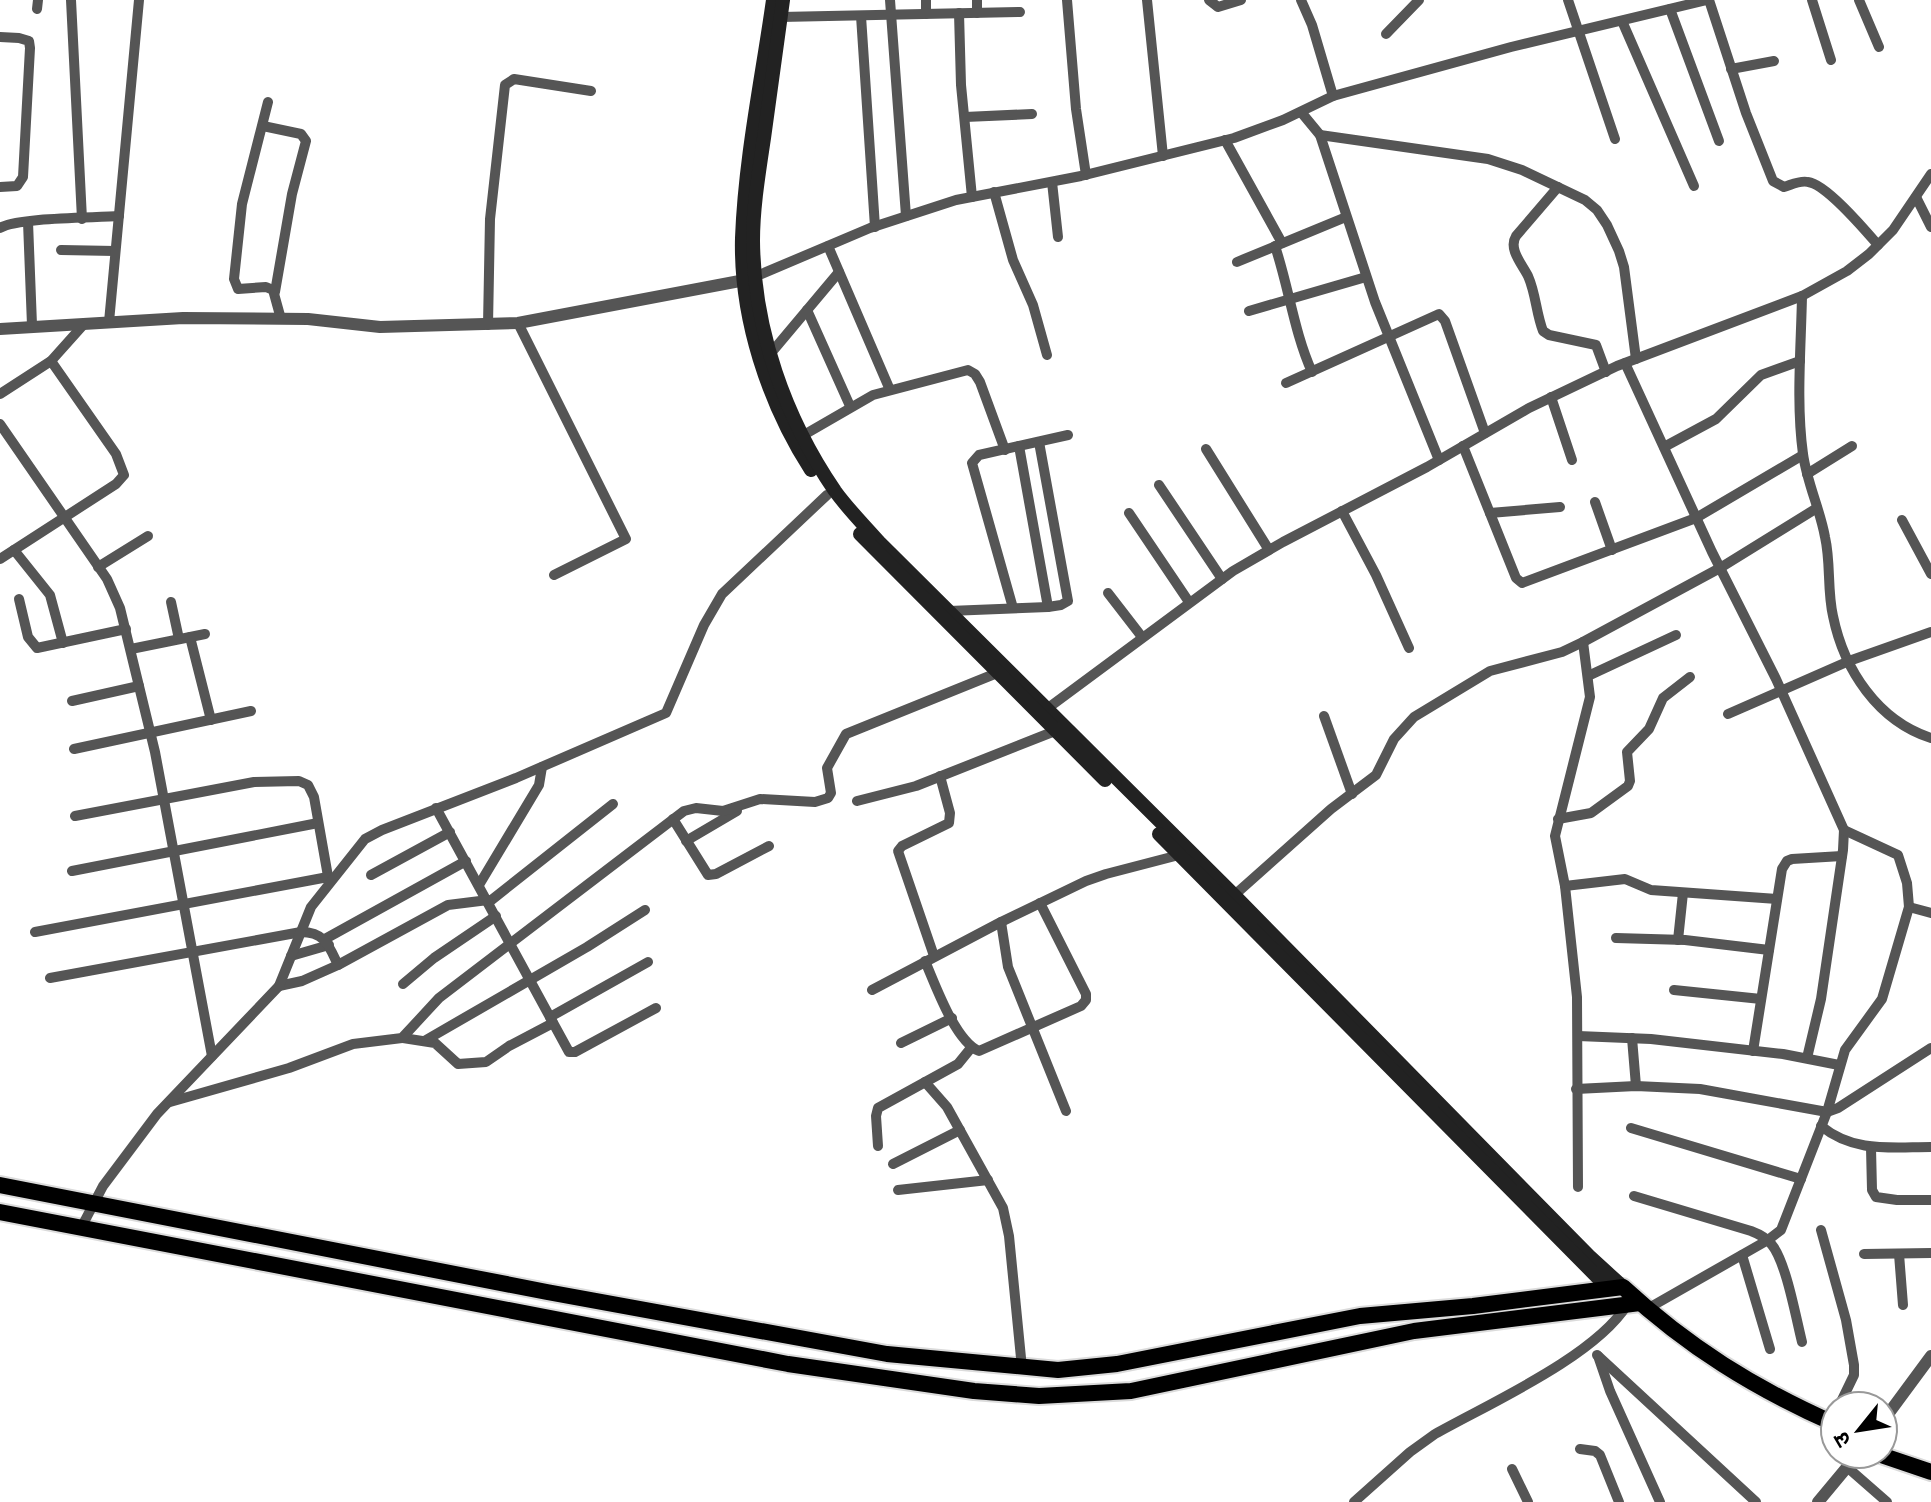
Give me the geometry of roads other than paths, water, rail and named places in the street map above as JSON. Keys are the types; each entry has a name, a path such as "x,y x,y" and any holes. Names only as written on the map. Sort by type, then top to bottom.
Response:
{"highway":[{"path":"0,1185 547,1292 887,1354 1022,1368 1058,1370 1117,1364 1360,1316 1616,1288 1638,1306 1673,1344 1717,1375 1782,1412 1819,1421"},
{"path":"0,1212 788,1364 974,1391 1039,1396 1131,1391 1414,1331 1638,1306"},
{"path":"1899,1451 1931,1462"},
{"path":"1899,1461 1931,1472"}],"main road":[{"path":"773,0 745,191 742,240 750,278 757,347 775,404 799,452 827,495 873,550 997,673 1043,712 1055,731 1179,855 1230,899"},
{"path":"783,0 756,195 750,278 785,398 802,436 837,493 879,542 949,611 1043,712 1616,1288"}],"street":[{"path":"71,0 82,219"},
{"path":"109,322 139,0"},
{"path":"890,0 906,216"},
{"path":"926,0 926,14"},
{"path":"977,0 977,13"},
{"path":"1067,0 1076,109 1086,175"},
{"path":"1147,0 1163,156"},
{"path":"1209,0 1218,7 1241,0"},
{"path":"1301,0 1312,25 1333,96"},
{"path":"1386,34 1419,0"},
{"path":"1568,0 1615,139"},
{"path":"0,329 183,318 308,319 380,327 518,323 750,278 906,216 972,197 1086,175 1225,140 1301,112 1333,96 1708,0 1773,181 1784,187 1801,182 1814,183 1853,217 1878,245"},
{"path":"1812,0 1831,60"},
{"path":"1859,0 1879,47"},
{"path":"1670,9 1719,141"},
{"path":"781,17 1020,12"},
{"path":"959,13 972,197"},
{"path":"861,16 875,227"},
{"path":"1622,21 1694,186"},
{"path":"0,37 24,39 29,41 30,48 23,177 17,186 0,187"},
{"path":"1731,69 1774,61"},
{"path":"488,325 490,219 505,85 514,79 591,91"},
{"path":"268,102 242,204 234,279 238,289 266,287 275,292"},
{"path":"1301,112 1320,135 1366,277 1439,460"},
{"path":"965,117 1032,114"},
{"path":"263,126 301,134 306,141 292,194 275,292 281,319"},
{"path":"1320,135 1505,163 1585,200 1597,210 1619,251 1624,267 1631,361 1664,447 1844,830 1821,999 1807,1058"},
{"path":"1225,140 1279,245 1300,342 1312,372"},
{"path":"1043,712 1189,602 1269,550 1551,397 1631,361 1802,296 1847,271 1878,245 1931,174"},
{"path":"1052,182 1058,237"},
{"path":"1558,187 1516,236 1513,249 1530,281 1543,331 1596,345 1606,372"},
{"path":"994,192 1013,260 1033,305 1047,355"},
{"path":"1916,197 1931,227"},
{"path":"0,228 7,224 119,216"},
{"path":"1237,262 1346,217"},
{"path":"28,222 32,325"},
{"path":"828,246 890,390"},
{"path":"61,250 115,251"},
{"path":"771,353 839,272"},
{"path":"1249,311 1366,277"},
{"path":"1802,296 1800,361 1803,455 1825,536 1833,616 1849,661 1863,688 1888,716 1912,732 1931,738"},
{"path":"807,310 850,406"},
{"path":"1286,383 1434,315 1443,316 1485,433"},
{"path":"0,394 51,361 85,323"},
{"path":"518,323 626,539 554,575"},
{"path":"1,558 122,479 124,471 116,454 51,361"},
{"path":"1664,447 1716,419 1761,375 1800,361"},
{"path":"802,436 873,395 910,387 961,370 972,372 980,382 1005,450"},
{"path":"1551,397 1572,460"},
{"path":"0,424 114,592 131,649 164,798 212,1056"},
{"path":"1013,608 972,466 975,457 1068,435"},
{"path":"949,611 1048,607 1065,604 1068,599 1039,442"},
{"path":"1019,446 1048,607"},
{"path":"1463,446 1520,582 1696,518 1803,455"},
{"path":"1807,474 1852,446"},
{"path":"1206,449 1269,550"},
{"path":"1159,485 1222,579"},
{"path":"81,1228 93,1203 128,1151 168,1103 279,986 311,907 329,880 371,835 542,767 666,713 697,639 722,594 827,495"},
{"path":"1595,502 1612,550"},
{"path":"1490,513 1560,507"},
{"path":"1230,899 1380,771 1390,746 1414,717 1490,671 1562,652 1583,642 1720,568 1817,508"},
{"path":"1342,511 1376,575 1409,648"},
{"path":"1129,513 1189,602"},
{"path":"1902,520 1931,574"},
{"path":"98,567 148,536"},
{"path":"14,550 50,595 63,643"},
{"path":"1108,593 1142,637"},
{"path":"19,599 33,646 63,643 126,629"},
{"path":"171,602 211,720"},
{"path":"1728,714 1849,661 1931,632"},
{"path":"131,649 205,634"},
{"path":"1588,676 1676,635"},
{"path":"1578,1187 1578,1036 1565,886 1555,836 1590,700 1583,642"},
{"path":"402,1038 429,1007 690,808 723,811 760,799 815,802 828,798 831,793 827,768 846,734 997,673"},
{"path":"1558,819 1591,813 1628,786 1627,750 1649,729 1663,698 1690,677"},
{"path":"72,701 139,686"},
{"path":"74,749 251,711"},
{"path":"1324,716 1352,794"},
{"path":"857,801 916,786 1055,731"},
{"path":"479,885 539,785 542,767"},
{"path":"940,776 950,813 949,823 902,846 898,851 929,959 952,1018 971,1048 984,1050 1081,1006 1087,997 1040,903"},
{"path":"75,816 254,782 299,781 311,790 329,880"},
{"path":"686,841 760,799"},
{"path":"279,986 302,981 338,965 448,905 488,901 613,804"},
{"path":"436,808 567,1050 573,1053 656,1008"},
{"path":"673,819 704,872 710,876 769,846"},
{"path":"72,871 318,823"},
{"path":"1354,1502 1435,1434 1593,1343 1618,1319 1638,1306 1778,1234 1827,1112 1845,1050 1882,999 1909,907 1907,883 1898,855 1844,830"},
{"path":"371,875 450,832"},
{"path":"872,990 1040,903 1106,874 1179,855"},
{"path":"1753,1051 1782,869 1787,861 1842,856"},
{"path":"291,956 327,942 466,861"},
{"path":"1565,886 1625,879 1651,890 1777,899"},
{"path":"35,932 183,903 329,880"},
{"path":"1678,940 1683,893"},
{"path":"1909,907 1931,913"},
{"path":"426,1040 645,910"},
{"path":"403,984 434,958 496,916"},
{"path":"1001,922 1008,967 1066,1111"},
{"path":"50,978 301,932 312,932 327,942 338,965"},
{"path":"1616,938 1678,940 1769,950"},
{"path":"168,1103 289,1068 353,1044 402,1038 426,1040 435,1043 454,1062 481,1063 648,962"},
{"path":"1674,990 1761,999"},
{"path":"901,1043 952,1018"},
{"path":"1578,1036 1632,1038 1753,1051 1839,1065"},
{"path":"1632,1038 1636,1086"},
{"path":"878,1146 878,1108 958,1064 971,1048"},
{"path":"1576,1089 1636,1086 1742,1095 1827,1112 1931,1048"},
{"path":"925,1082 945,1105 1003,1208 1008,1229 1022,1368"},
{"path":"1821,1126 1844,1142 1871,1148 1931,1147"},
{"path":"1631,1128 1801,1179"},
{"path":"893,1164 960,1130"},
{"path":"1871,1148 1872,1190 1876,1197 1931,1200"},
{"path":"898,1190 988,1180"},
{"path":"1634,1196 1741,1227 1768,1240 1775,1249 1784,1275 1802,1342"},
{"path":"1821,1230 1846,1320 1854,1365 1854,1375 1847,1390"},
{"path":"1864,1254 1931,1253"},
{"path":"1899,1254 1903,1305"},
{"path":"1742,1255 1770,1349"},
{"path":"1593,1343 1610,1391 1660,1502"},
{"path":"1597,1355 1752,1501"},
{"path":"1899,1399 1931,1356"},
{"path":"1580,1449 1600,1455 1619,1502"},
{"path":"1512,1469 1528,1502"},
{"path":"1818,1502 1845,1470"},
{"path":"1850,1470 1887,1502"}]}
